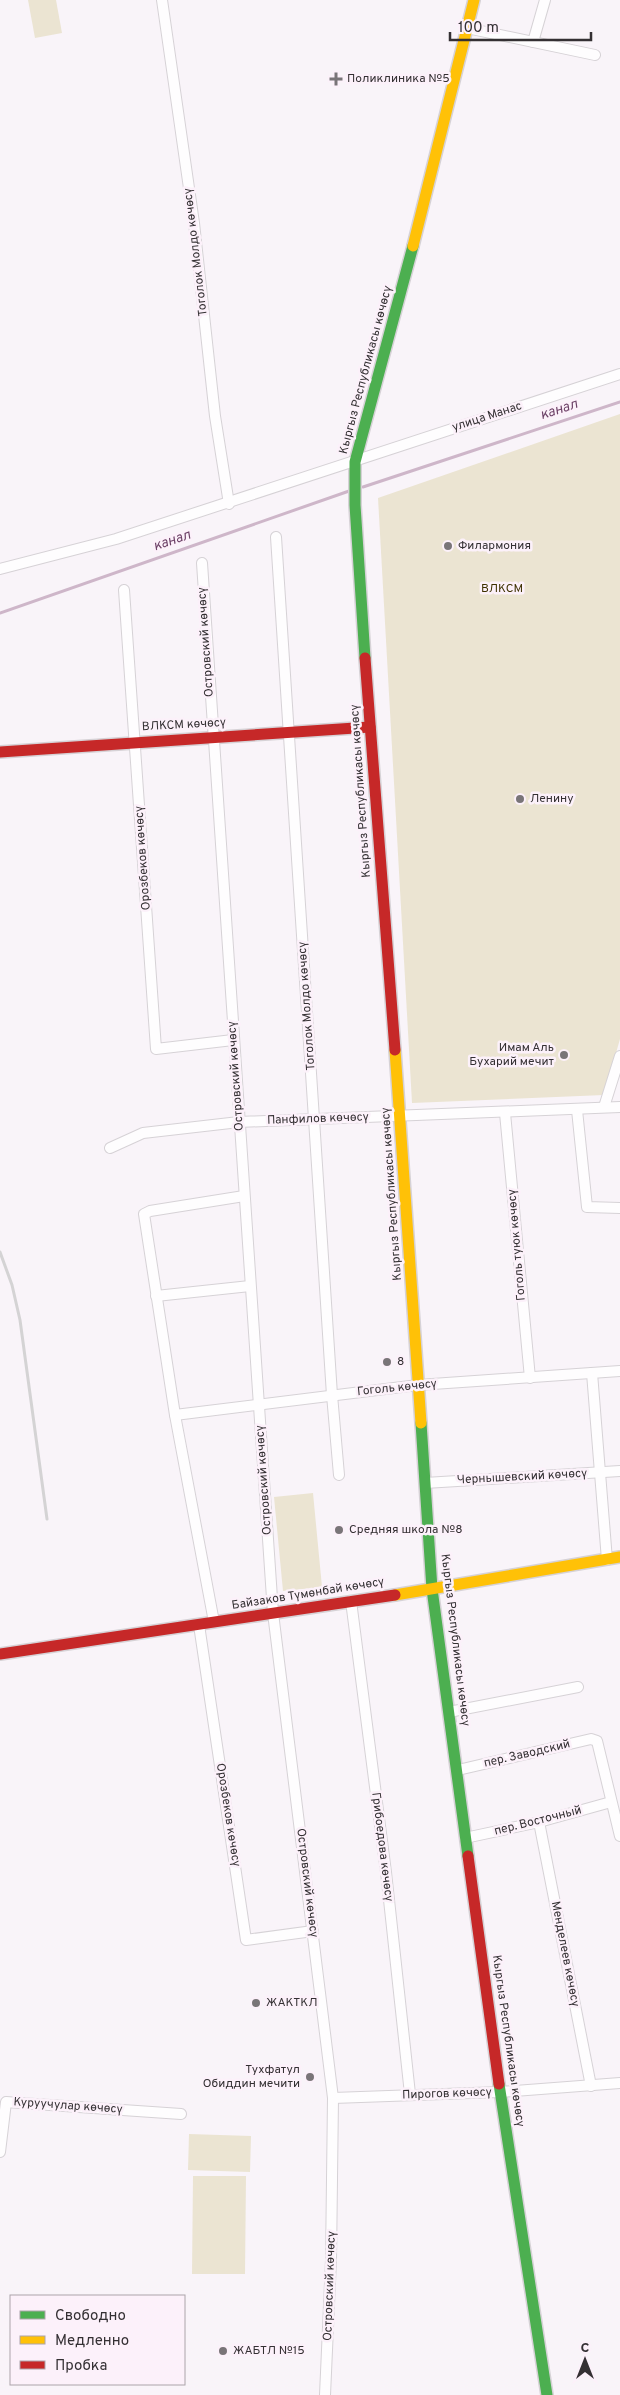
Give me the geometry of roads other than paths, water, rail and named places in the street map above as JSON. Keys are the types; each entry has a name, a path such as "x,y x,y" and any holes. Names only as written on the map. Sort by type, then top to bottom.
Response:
{"main road":[{"name":"Кыргыз Республикасы көчөсү","path":"474,0 395,320 355,462 355,506 400,1117 432,1589 458,1770 500,2092 547,2395"},
{"name":"ВЛКСМ көчөсү","path":"0,752 370,727"},
{"name":"Байзаков Түмөнбай көчөсү","path":"0,1654 432,1589 620,1557"}],"street":[{"name":"Тоголок Молдо көчөсү","path":"162,0 194,223 215,416 229,504"},
{"path":"533,42 545,0"},
{"path":"467,28 595,55"},
{"name":"улица Манас","path":"0,569 116,539 229,504 620,374"},
{"name":"Тоголок Молдо көчөсү","path":"276,537 332,1395 339,1475"},
{"name":"Островский көчөсү","path":"202,563 232,1040 273,1613 333,2098 331,2260 325,2395"},
{"name":"Орозбеков көчөсү","path":"124,590 156,1049 232,1040"},
{"path":"604,1108 620,1056"},
{"name":"Панфилов көчөсү","path":"110,1148 143,1134 239,1122 620,1107"},
{"path":"577,1110 587,1207 620,1208"},
{"name":"Гоголь туюк көчөсү","path":"504,1113 530,1378"},
{"path":"214,1622 175,1415 144,1214 150,1211 244,1196"},
{"path":"156,1296 250,1286"},
{"name":"Гоголь көчөсү","path":"175,1415 418,1385 620,1371"},
{"path":"592,1373 607,1560"},
{"name":"Чернышевский көчөсү","path":"425,1483 620,1471"},
{"name":"Грибоедова көчөсү","path":"351,1601 386,1872 410,2094"},
{"name":"Орозбеков көчөсү","path":"199,1625 246,1940 312,1931"},
{"path":"449,1712 578,1687"},
{"name":"пер. Заводский","path":"458,1770 591,1739 597,1741 611,1802"},
{"path":"611,1802 620,1836"},
{"name":"пер. Восточный","path":"466,1838 539,1822 611,1802"},
{"name":"Менделеев көчөсү","path":"539,1822 590,2086"},
{"name":"Пирогов көчөсү","path":"333,2098 500,2092 620,2084"},
{"name":"Куруучулар көчөсү","path":"0,2152 6,2102 180,2114"}],"waterway":[{"name":"канал","path":"363,487 620,402"},
{"name":"канал","path":"0,613 352,490"}],"railway":[{"path":"0,1252 12,1285 20,1320 47,1519"}],"place":[{"name":"Поликлиника №5","path":"336,79"},
{"name":"Филармония","path":"448,546"},
{"name":"Ленину","path":"520,799"},
{"name":"Имам Аль Бухарий мечит","path":"564,1055"},
{"name":"8","path":"387,1362"},
{"name":"Средняя школа №8","path":"339,1530"},
{"name":"ЖАКТКЛ","path":"256,2003"},
{"name":"Тухфатул Обиддин мечити","path":"310,2077"},
{"name":"ЖАБТЛ №15","path":"223,2351"}],"park label":[{"name":"ВЛКСМ","path":"502,589"}]}
